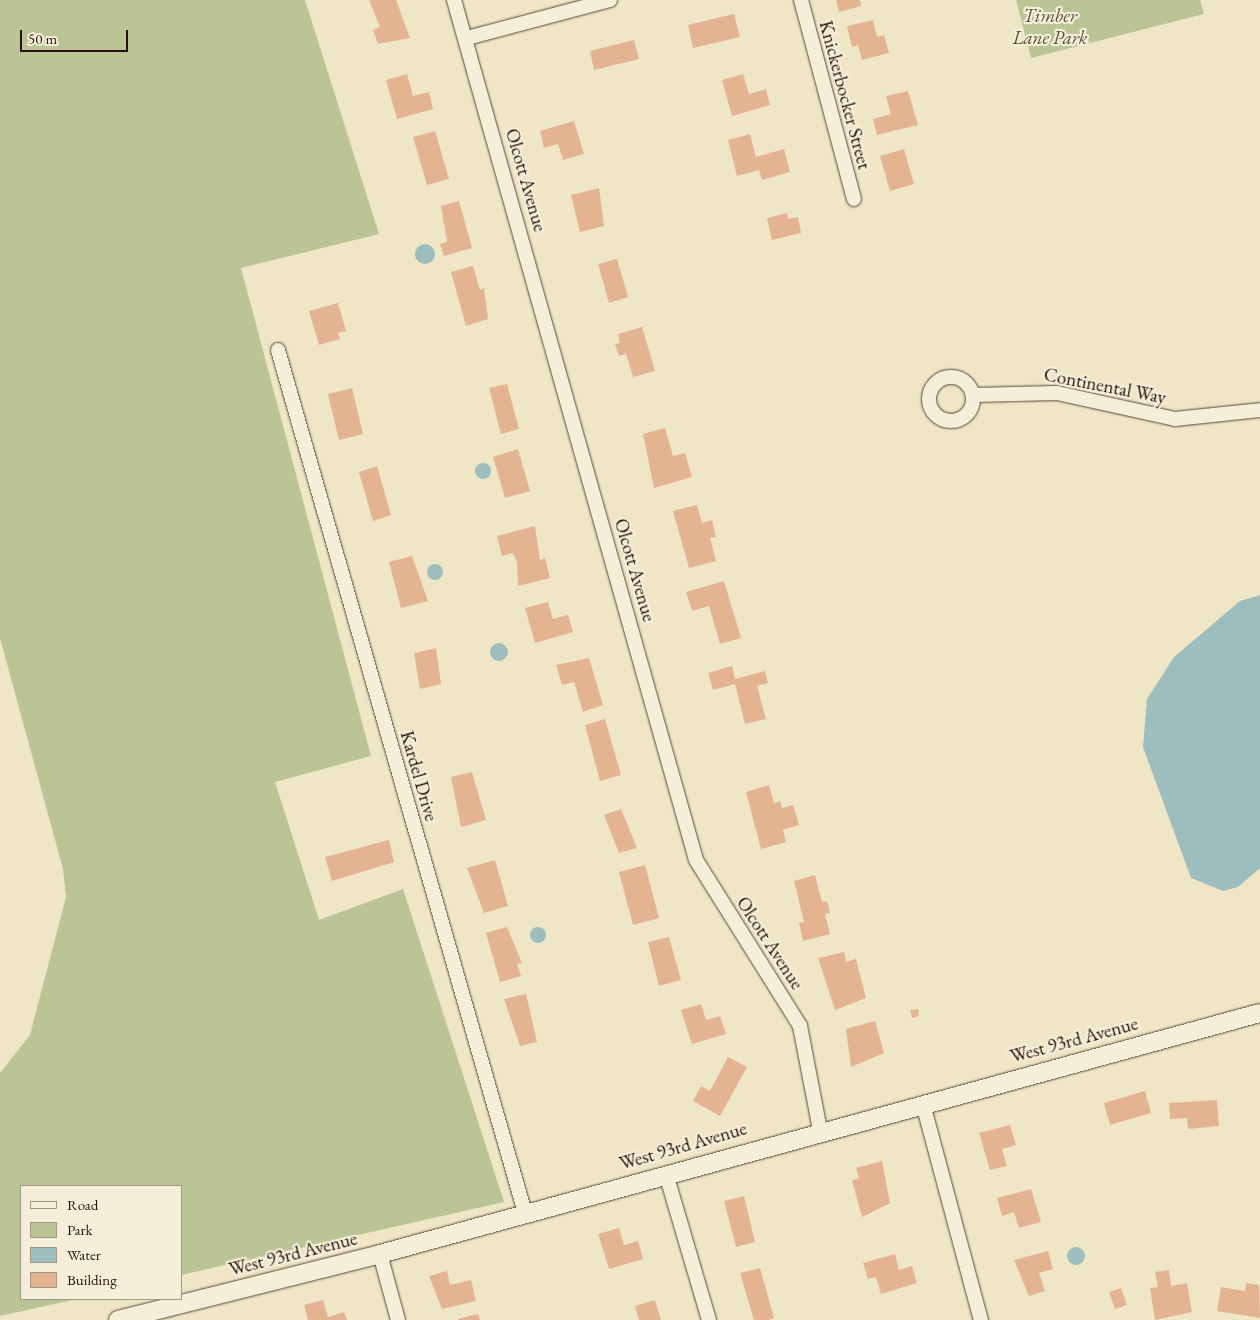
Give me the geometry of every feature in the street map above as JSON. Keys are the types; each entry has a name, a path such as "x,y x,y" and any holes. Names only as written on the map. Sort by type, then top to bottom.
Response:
{"street":[{"name":"Olcott Avenue","path":"454,0 467,38 696,860 800,1026 820,1130"},
{"path":"467,38 610,0"},
{"name":"Knickerbocker Street","path":"801,0 854,199"},
{"name":"Kardel Drive","path":"278,350 525,1213"},
{"name":"Continental Way","path":"973,395 1057,393 1175,419 1260,410"},
{"name":"West 93rd Avenue","path":"118,1320 380,1254 820,1130 1260,1013"},
{"path":"923,1104 981,1320"},
{"path":"666,1174 709,1320"},
{"path":"380,1254 398,1320"}],"green space":[{"path":"0,0 305,0 379,234 241,268 371,756 275,782 319,920 403,889 504,1202 182,1275 182,1185 20,1185 20,1300 72,1300 0,1316 0,1073 30,1035 66,897 63,869 0,638"},
{"name":"Timber Lane Park","path":"1016,0 1200,0 1204,14 1031,58"}],"water":[{"path":"425,244 432,247 435,254 432,261 425,264 418,261 415,254 418,247"},
{"path":"483,463 491,471 483,479 475,471"},
{"path":"435,564 443,572 435,580 427,572"},
{"path":"1260,595 1260,868 1238,887 1223,891 1191,878 1143,747 1147,699 1174,657 1240,601"},
{"path":"495,643 503,643 508,648 506,659 495,661 490,656 490,648"},
{"path":"538,927 544,929 546,935 544,941 538,943 532,941 530,935 532,929"},
{"path":"1072,1247 1080,1247 1085,1252 1083,1263 1072,1265 1067,1260 1067,1252"}],"building":[{"path":"369,0 396,0 410,38 378,44 373,30 380,27"},
{"path":"836,0 860,0 861,6 839,12"},
{"path":"734,14 740,37 693,48 688,25"},
{"path":"873,20 877,37 884,35 889,53 862,60 858,45 852,47 847,26"},
{"path":"634,40 639,59 594,70 590,51"},
{"path":"407,74 413,96 429,92 433,109 397,119 386,80"},
{"path":"743,74 749,94 766,89 770,105 732,116 722,80"},
{"path":"908,91 918,125 877,135 873,119 891,114 886,96"},
{"path":"574,121 584,154 563,160 558,144 544,148 540,131"},
{"path":"435,131 449,179 427,185 413,137"},
{"path":"750,134 756,157 784,149 790,172 762,180 759,170 737,176 728,140"},
{"path":"904,149 914,184 890,191 880,156"},
{"path":"599,188 604,226 580,232 571,195"},
{"path":"459,201 472,248 444,256 440,244 447,242 441,206"},
{"path":"787,213 788,219 798,217 801,233 772,240 767,218"},
{"path":"617,259 628,297 609,303 598,264"},
{"path":"473,266 480,290 484,288 488,319 466,326 451,272"},
{"path":"338,303 346,331 338,333 340,339 319,345 309,311"},
{"path":"642,327 655,371 633,377 626,354 619,356 615,344 620,343 618,334"},
{"path":"507,384 519,429 501,434 489,388"},
{"path":"352,388 363,434 339,440 328,394"},
{"path":"665,428 673,456 685,453 692,477 654,488 643,434"},
{"path":"518,449 530,491 505,498 493,457"},
{"path":"377,466 391,515 373,521 359,472"},
{"path":"697,505 702,523 712,520 716,537 710,538 716,561 689,568 673,511"},
{"path":"535,526 540,560 545,558 550,578 518,586 517,562 513,553 502,556 497,536"},
{"path":"412,556 428,601 401,608 389,562"},
{"path":"724,581 741,638 720,644 709,606 692,611 686,592"},
{"path":"548,602 553,619 568,615 573,632 535,643 525,608"},
{"path":"436,648 441,684 420,689 414,653"},
{"path":"589,658 603,705 583,712 574,682 562,685 556,665"},
{"path":"732,666 735,679 765,671 768,683 757,686 766,719 745,724 735,684 713,690 708,673"},
{"path":"605,719 621,775 600,781 585,725"},
{"path":"472,772 486,820 461,827 451,777"},
{"path":"769,785 774,803 780,801 782,808 793,805 799,825 783,830 786,842 761,849 746,792"},
{"path":"621,809 637,848 619,853 604,815"},
{"path":"389,840 394,862 332,881 325,857"},
{"path":"495,860 508,906 484,913 467,868"},
{"path":"645,865 659,918 633,925 619,872"},
{"path":"815,875 822,902 827,901 830,913 825,914 830,934 803,941 799,923 804,922 794,881"},
{"path":"507,927 522,963 517,964 521,976 500,982 486,933"},
{"path":"669,937 681,980 659,986 648,942"},
{"path":"844,952 846,962 856,959 866,998 835,1010 818,958"},
{"path":"526,994 537,1042 520,1046 504,999"},
{"path":"701,1004 706,1020 720,1016 726,1034 692,1044 681,1010"},
{"path":"918,1009 919,1016 912,1018 910,1010"},
{"path":"875,1021 884,1053 851,1067 846,1029"},
{"path":"728,1057 747,1067 720,1116 693,1101 701,1086 710,1091"},
{"path":"1145,1091 1151,1113 1110,1125 1104,1103"},
{"path":"1217,1100 1219,1126 1188,1129 1187,1118 1170,1119 1169,1103"},
{"path":"1010,1125 1016,1145 1002,1149 1007,1166 990,1170 979,1133"},
{"path":"882,1161 890,1203 862,1217 852,1180 859,1178 856,1168"},
{"path":"1031,1189 1041,1222 1019,1228 1014,1212 1002,1216 997,1198"},
{"path":"744,1196 755,1242 736,1247 724,1201"},
{"path":"619,1228 624,1245 638,1241 643,1259 609,1269 598,1234"},
{"path":"1048,1251 1053,1269 1039,1273 1045,1291 1029,1296 1014,1260"},
{"path":"895,1254 899,1270 912,1266 917,1283 881,1294 876,1277 868,1279 863,1263"},
{"path":"760,1268 774,1318 768,1320 754,1320 740,1273"},
{"path":"1169,1270 1171,1286 1187,1283 1192,1312 1155,1320 1150,1288 1158,1287 1155,1272"},
{"path":"447,1271 450,1285 471,1280 476,1301 442,1309 429,1276"},
{"path":"1246,1283 1259,1285 1260,1318 1217,1311 1221,1287 1245,1291"},
{"path":"1121,1288 1127,1305 1115,1309 1109,1292"},
{"path":"323,1300 328,1317 344,1312 347,1320 308,1320 304,1305"},
{"path":"655,1300 661,1320 639,1320 635,1306"},
{"path":"478,1314 480,1320 458,1320 458,1319"}]}
